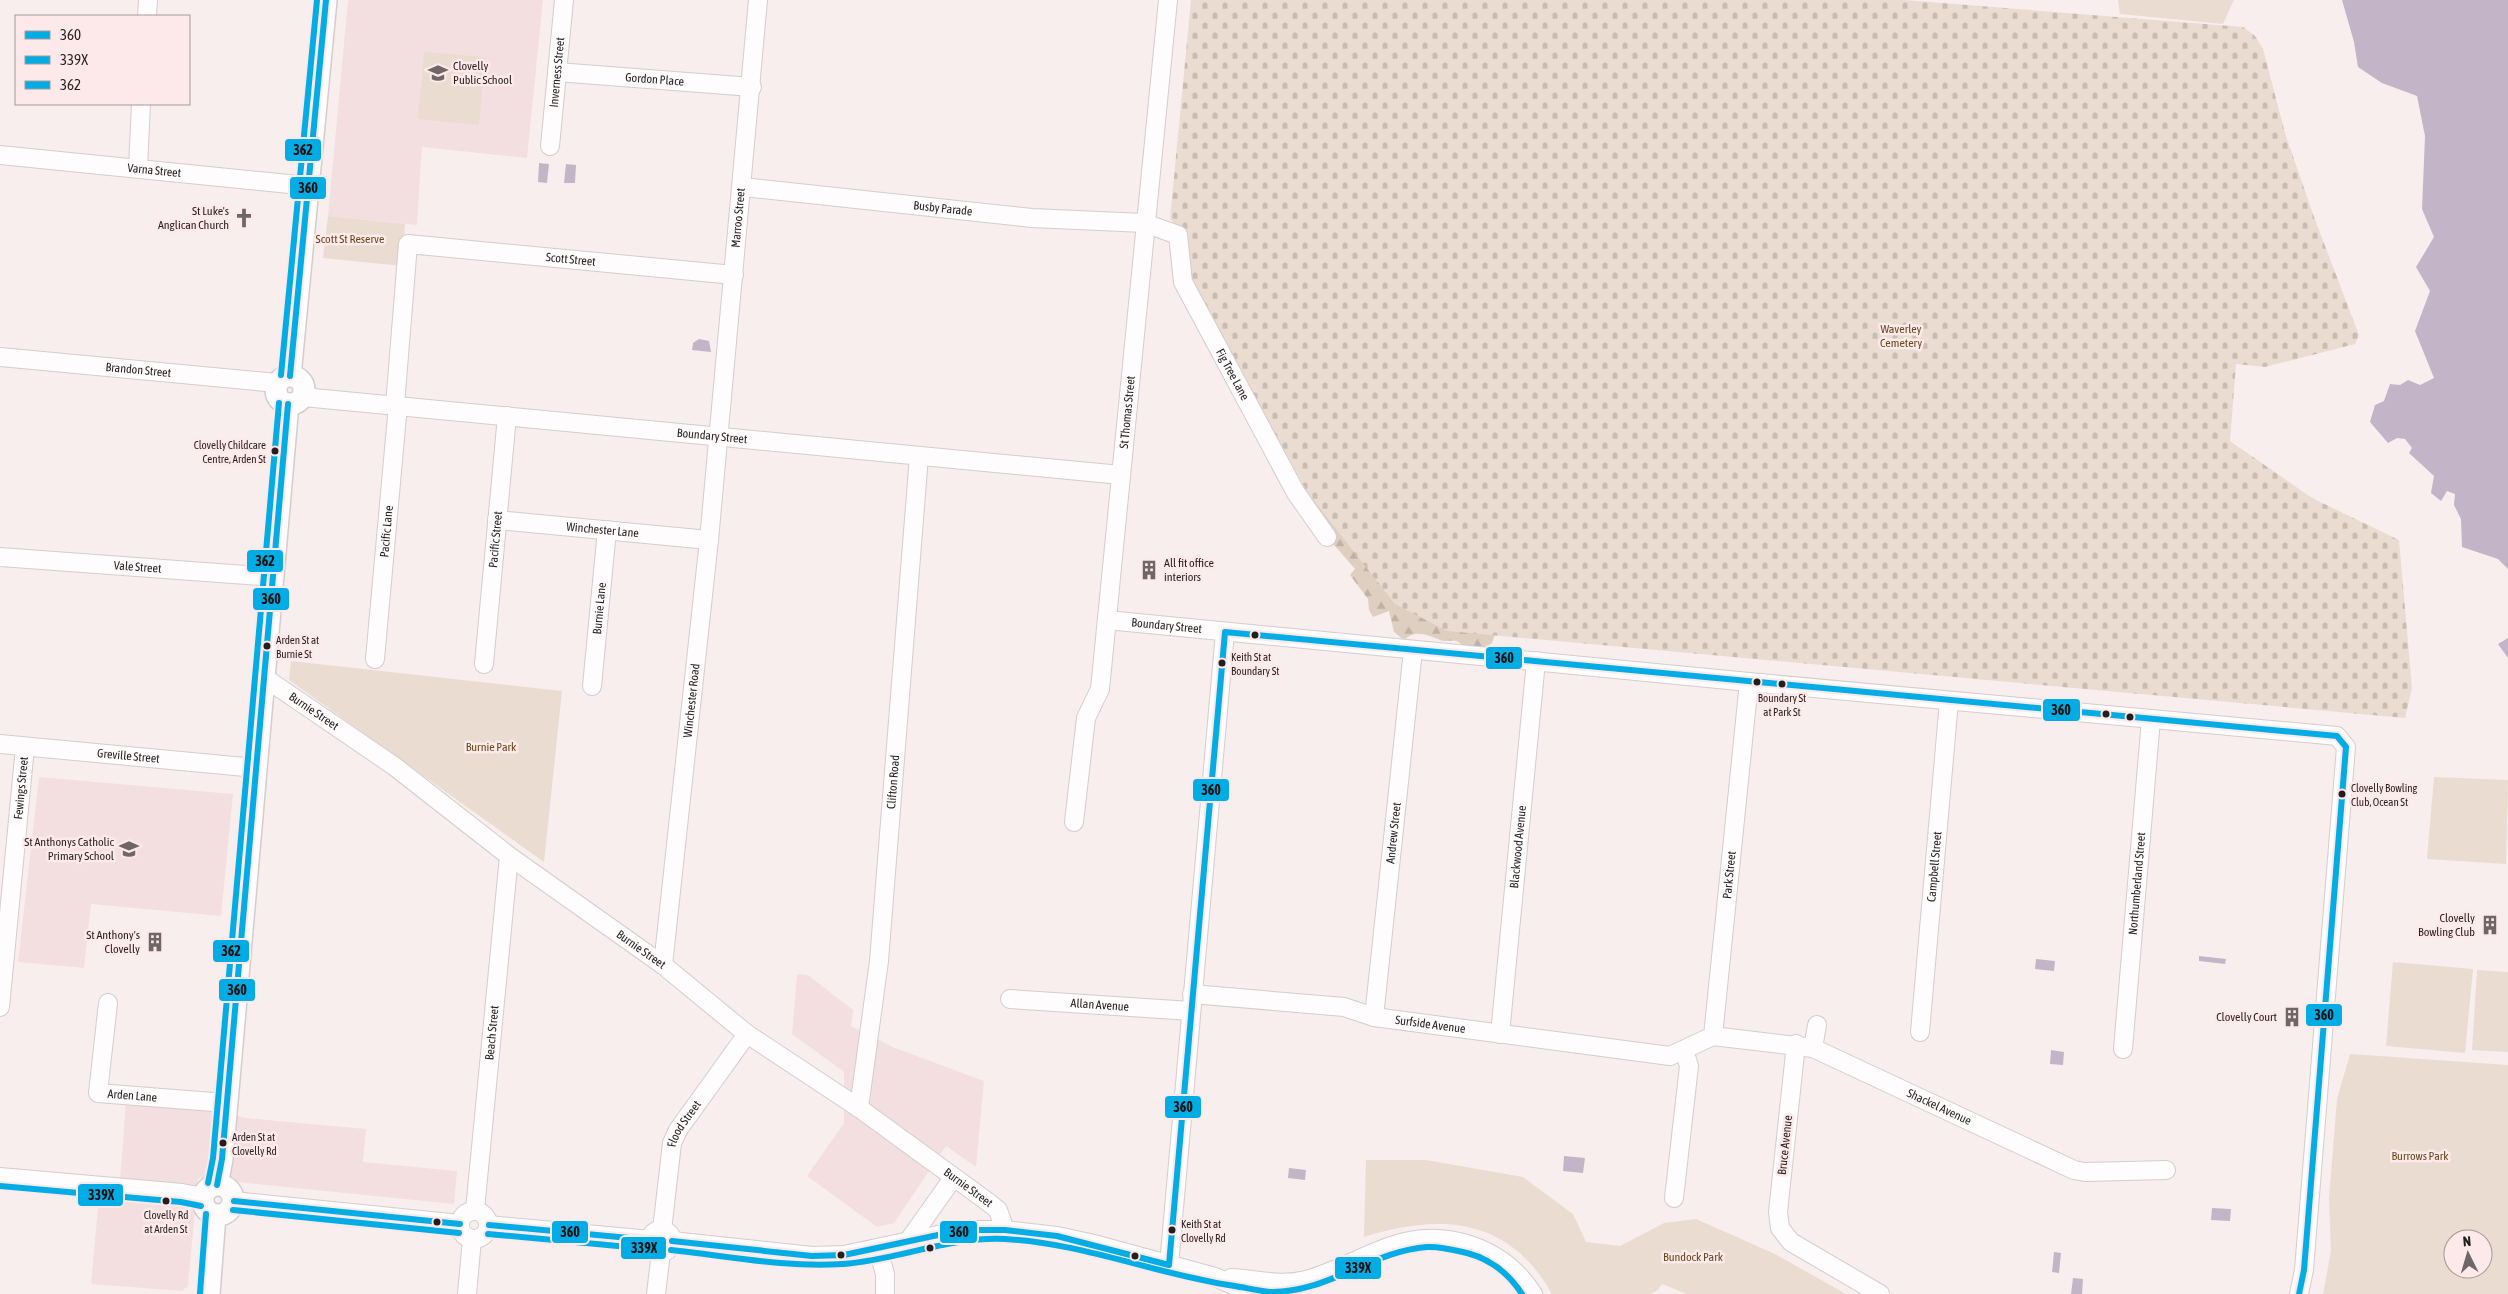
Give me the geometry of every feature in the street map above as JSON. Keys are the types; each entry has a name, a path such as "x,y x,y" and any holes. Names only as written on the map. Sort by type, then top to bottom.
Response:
{"main road":[{"path":"210,1191 227,1187 231,1191 234,1201 227,1212 215,1215 207,1210 210,1191 226,1103 274,577 296,401 277,397 284,380 309,186 326,0"},
{"path":"209,1294 215,1215"}],"street":[{"path":"147,15 148,0"},
{"name":"Inverness Street","path":"550,146 564,0"},
{"name":"Marroo Street","path":"719,436 752,87 758,0"},
{"name":"St Thomas Street","path":"1074,822 1086,718 1100,689 1144,223 1168,0"},
{"name":"Gordon Place","path":"557,72 752,87"},
{"path":"138,168 141,105"},
{"name":"Varna Street","path":"0,155 309,186"},
{"name":"Busby Parade","path":"742,187 1032,218 1144,223"},
{"name":"Fig Tree Lane","path":"1144,223 1178,235 1183,282 1296,493 1326,538"},
{"name":"Scott Street","path":"408,244 734,275"},
{"name":"Pacific Lane","path":"375,659 408,244"},
{"name":"Brandon Street","path":"0,357 284,380"},
{"name":"Boundary Street","path":"296,401 396,405 1121,475"},
{"name":"Pacific Street","path":"484,664 506,416"},
{"name":"Winchester Road","path":"663,965 719,436"},
{"name":"Clifton Road","path":"859,1108 879,961 919,456"},
{"name":"Winchester Lane","path":"497,520 709,540"},
{"name":"Burnie Lane","path":"592,686 607,530"},
{"name":"Vale Street","path":"0,557 274,577"},
{"name":"Boundary Street","path":"1107,620 1949,701 2331,734 2340,738 2346,746 2346,762 2338,838 2304,1270 2299,1294"},
{"path":"1169,1264 1184,1119 1191,1002 1225,632"},
{"name":"Andrew Street","path":"1374,1017 1413,650"},
{"name":"Blackwood Avenue","path":"1500,1034 1536,661"},
{"name":"Burnie Street","path":"265,678 394,766 508,856 663,965 747,1034 859,1108 998,1210 1005,1230"},
{"name":"Park Street","path":"1713,1036 1749,682"},
{"name":"Campbell Street","path":"1920,1032 1949,701"},
{"name":"Northumberland Street","path":"2123,1049 2151,719"},
{"name":"Greville Street","path":"0,744 256,768"},
{"name":"Fewings Street","path":"0,1007 25,747"},
{"name":"Beach Street","path":"475,1210 508,856"},
{"name":"Allan Avenue","path":"1010,999 1191,1002"},
{"name":"Surfside Avenue","path":"1191,1002 1344,1008 1374,1017 1500,1034 1677,1053"},
{"name":"Arden Lane","path":"108,1003 98,1092 226,1103"},
{"name":"Bruce Avenue","path":"1817,1025 1804,1046 1778,1212 1780,1228 1791,1242 1880,1294"},
{"name":"Flood Street","path":"656,1294 672,1143 678,1130 747,1034"},
{"path":"1674,1198 1689,1066 1677,1053 1713,1036"},
{"name":"Shackel Avenue","path":"1713,1036 1804,1046 2074,1170 2085,1172 2166,1170"},
{"path":"0,1177 182,1193 210,1191"},
{"path":"907,1242 953,1178"},
{"path":"234,1201 460,1224"},
{"path":"475,1210 486,1216 489,1225 486,1234 482,1238 472,1239 462,1232 460,1224 466,1213 475,1210"},
{"path":"489,1225 812,1256 844,1255 972,1230 1005,1230 1057,1236 1215,1276 1303,1287 1393,1245 1429,1238 1472,1245 1485,1250 1516,1270 1534,1294"},
{"path":"467,1294 472,1239"},
{"path":"878,1249 885,1274 885,1294"},
{"path":"1215,1276 1253,1294"}],"shaded area":[{"name":"Clovelly Public School","path":"348,0 543,0 527,158 422,147 417,225 328,216"},
{"path":"2342,0 2508,0 2508,569 2498,559 2462,547 2461,519 2454,505 2455,494 2447,491 2441,501 2431,493 2434,476 2409,453 2412,448 2405,439 2397,438 2388,443 2370,422 2375,405 2384,401 2390,384 2400,385 2408,380 2420,385 2434,378 2415,331 2430,291 2416,267 2434,237 2422,209 2425,136 2417,96 2382,83 2358,67 2354,42"},
{"path":"539,163 549,164 547,183 538,182"},
{"path":"566,164 576,165 575,183 564,183"},
{"path":"699,339 709,341 711,352 692,350 693,343"},
{"path":"2508,638 2508,658 2498,644"},
{"name":"St Anthonys Catholic Primary School","path":"39,777 233,794 221,916 91,904 84,968 18,962"},
{"path":"2199,956 2226,959 2225,964 2199,961"},
{"path":"2036,959 2055,961 2054,971 2035,969"},
{"path":"797,974 808,975 853,1010 851,1026 893,1047 984,1081 976,1167 946,1146 894,1223 877,1227 807,1176 844,1123 844,1072 792,1034"},
{"path":"2051,1050 2064,1052 2063,1065 2050,1064"},
{"path":"126,1101 198,1107 246,1118 366,1129 363,1162 457,1171 454,1204 198,1178 188,1286 182,1291 91,1284 99,1196 120,1181"},
{"path":"1564,1156 1585,1158 1583,1173 1563,1171"},
{"path":"1289,1168 1306,1170 1305,1180 1288,1178"},
{"path":"2212,1208 2231,1209 2230,1221 2211,1220"},
{"path":"2054,1252 2061,1253 2059,1273 2052,1272"},
{"path":"2073,1278 2083,1279 2082,1294 2071,1294"}],"green space":[{"name":"Waverley Cemetery","path":"1191,0 1904,0 2243,27 2255,36 2263,49 2285,133 2314,217 2359,335 2355,344 2265,367 2236,364 2230,441 2312,498 2399,540 2412,688 2405,718 1447,631 1395,604 1307,492 1192,280 1183,233 1170,219"},
{"path":"2118,0 2234,0 2223,24 2120,14"},
{"path":"424,52 485,57 479,125 418,119"},
{"name":"Scott St Reserve","path":"328,216 405,224 402,266 323,258"},
{"path":"1313,498 1495,634 1492,643 1483,647 1473,648 1456,641 1442,641 1417,634 1404,640 1394,632 1389,611 1373,617 1369,610 1368,599 1350,575 1355,569 1335,546 1321,534 1309,501"},
{"name":"Burnie Park","path":"291,661 562,691 544,862 289,680"},
{"path":"2434,777 2508,780 2506,864 2427,859"},
{"path":"2393,962 2473,969 2465,1053 2386,1046"},
{"path":"2477,970 2508,972 2508,1052 2472,1050"},
{"name":"Burrows Park","path":"2350,1054 2508,1065 2508,1294 2323,1294 2331,1251 2329,1198 2337,1099"},
{"name":"Bundock Park","path":"1366,1160 1426,1160 1523,1177 1573,1214 1586,1242 1620,1246 1664,1223 1696,1219 1775,1254 1846,1294 1687,1294 1662,1284 1658,1290 1650,1294 1552,1294 1535,1268 1515,1249 1494,1236 1470,1228 1446,1224 1419,1225 1392,1229 1364,1237"}],"transit line":[{"name":"362","path":"281,375 317,0"},
{"name":"360","path":"290,376 326,0"},
{"name":"362","path":"208,1183 213,1158 279,403"},
{"name":"360","path":"217,1185 222,1159 288,404"},
{"name":"360","path":"1225,632 2337,736 2346,747 2304,1270 2299,1294"},
{"name":"360","path":"1169,1265 1225,632"},
{"name":"339X","path":"0,1186 181,1202 201,1206"},
{"name":"360","path":"234,1201 460,1224"},
{"name":"339X","path":"233,1210 459,1233"},
{"name":"362","path":"200,1293 206,1214"},
{"name":"360","path":"489,1225 651,1240"},
{"name":"360","path":"672,1241 812,1256 844,1255 938,1235 972,1230 1005,1230 1057,1236 1169,1265"},
{"name":"339X","path":"488,1234 650,1249"},
{"name":"339X","path":"671,1250 757,1261 822,1265 863,1262 964,1241 1005,1239 1063,1246 1178,1275 1270,1292 1291,1291 1311,1286 1368,1263 1407,1250 1437,1247 1467,1253 1491,1263 1505,1274 1522,1294"}],"place":[{"name":"Clovelly Public School","path":"438,73"},
{"name":"St Luke's Anglican Church","path":"244,218"},
{"name":"Clovelly Childcare Centre, Arden St","path":"275,451"},
{"name":"All fit office interiors","path":"1149,570"},
{"name":"Arden St at Burnie St","path":"267,646"},
{"name":"Keith St at Boundary St","path":"1222,663"},
{"name":"Boundary St at Park St","path":"1782,684"},
{"name":"Clovelly Bowling Club, Ocean St","path":"2342,794"},
{"name":"St Anthonys Catholic Primary School","path":"129,849"},
{"name":"Clovelly Bowling Club","path":"2490,925"},
{"name":"St Anthony's Clovelly","path":"155,942"},
{"name":"Clovelly Court","path":"2292,1017"},
{"name":"Arden St at Clovelly Rd","path":"223,1143"},
{"name":"Clovelly Rd at Arden St","path":"166,1201"},
{"name":"Keith St at Clovelly Rd","path":"1172,1230"}]}
